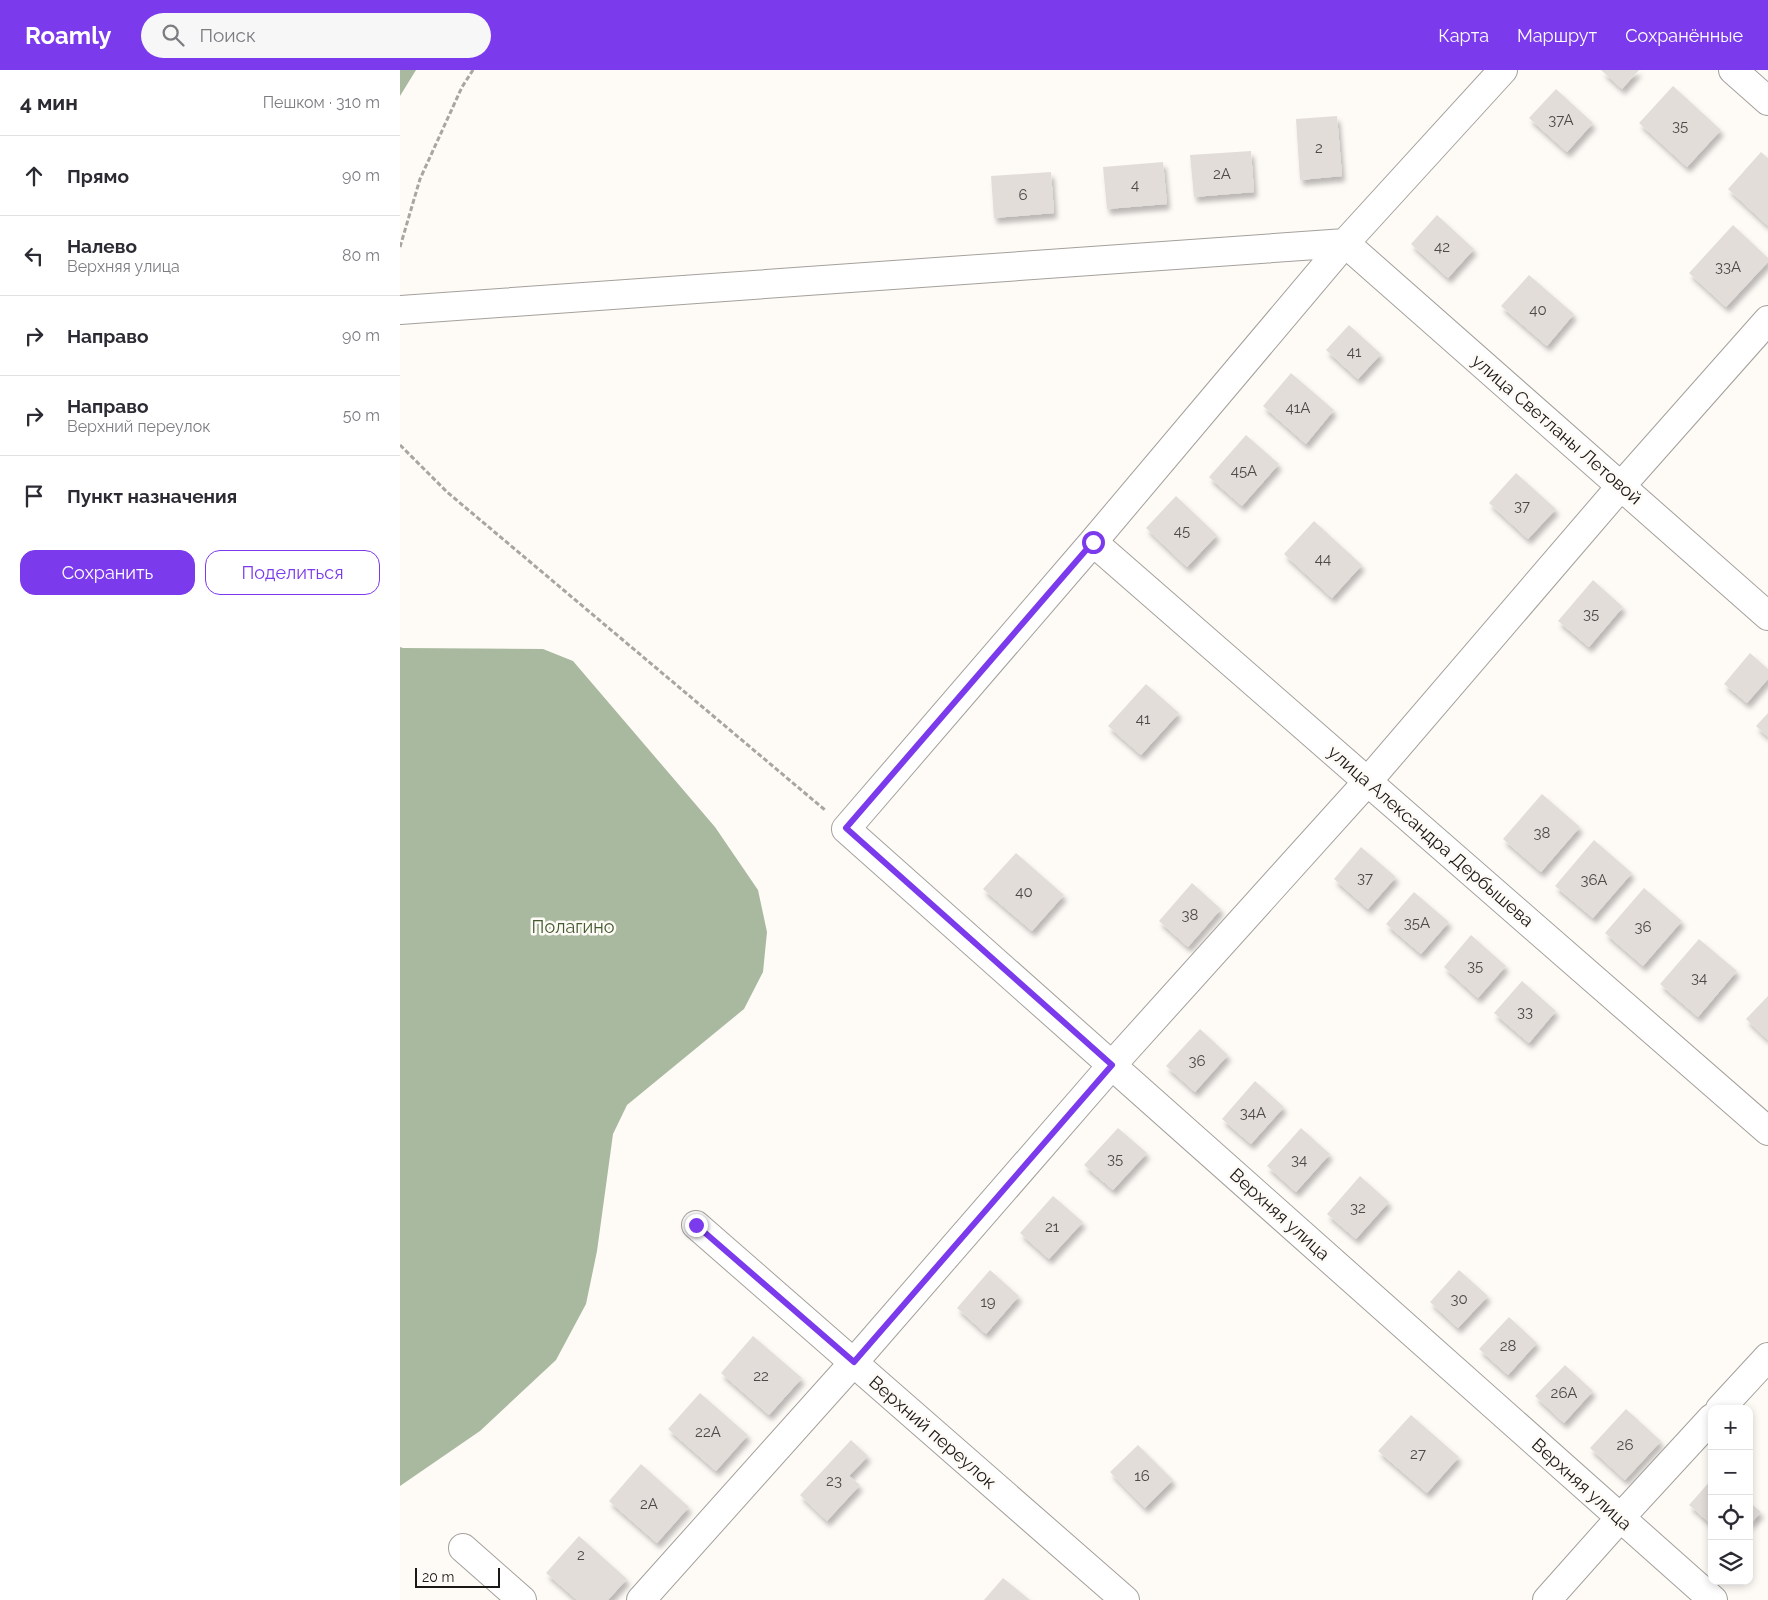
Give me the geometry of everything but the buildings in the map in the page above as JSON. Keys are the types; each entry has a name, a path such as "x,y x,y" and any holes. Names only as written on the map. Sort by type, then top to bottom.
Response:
{"street":[{"path":"846,828 1093,542 1344,242 1502,70"},
{"path":"1733,70 1768,101"},
{"path":"400,310 1344,242"},
{"name":"улица Светланы Летовой","path":"1344,242 1768,616"},
{"path":"641,1600 854,1362 1112,1065 1368,781 1621,486 1768,320"},
{"name":"улица Александра Дербышева","path":"1093,542 1768,1131"},
{"name":"Верхняя улица","path":"846,828 1713,1600"},
{"name":"Верхний переулок","path":"696,1225 1125,1600"},
{"path":"1724,1405 1768,1357"},
{"path":"1547,1600 1708,1422"},
{"path":"463,1548 522,1600"}],"path":[{"path":"400,247 420,180 462,88 473,70"},
{"path":"400,445 447,492 846,828"}],"green space":[{"path":"400,70 416,70 400,96"},
{"name":"Полагино","path":"400,647 543,649 573,661 715,827 758,890 767,932 763,972 744,1009 627,1105 613,1134 597,1251 586,1304 556,1360 480,1431 400,1486"}],"route":[{"path":"696,1225 854,1362 1112,1065 846,828 1093,542"}]}
